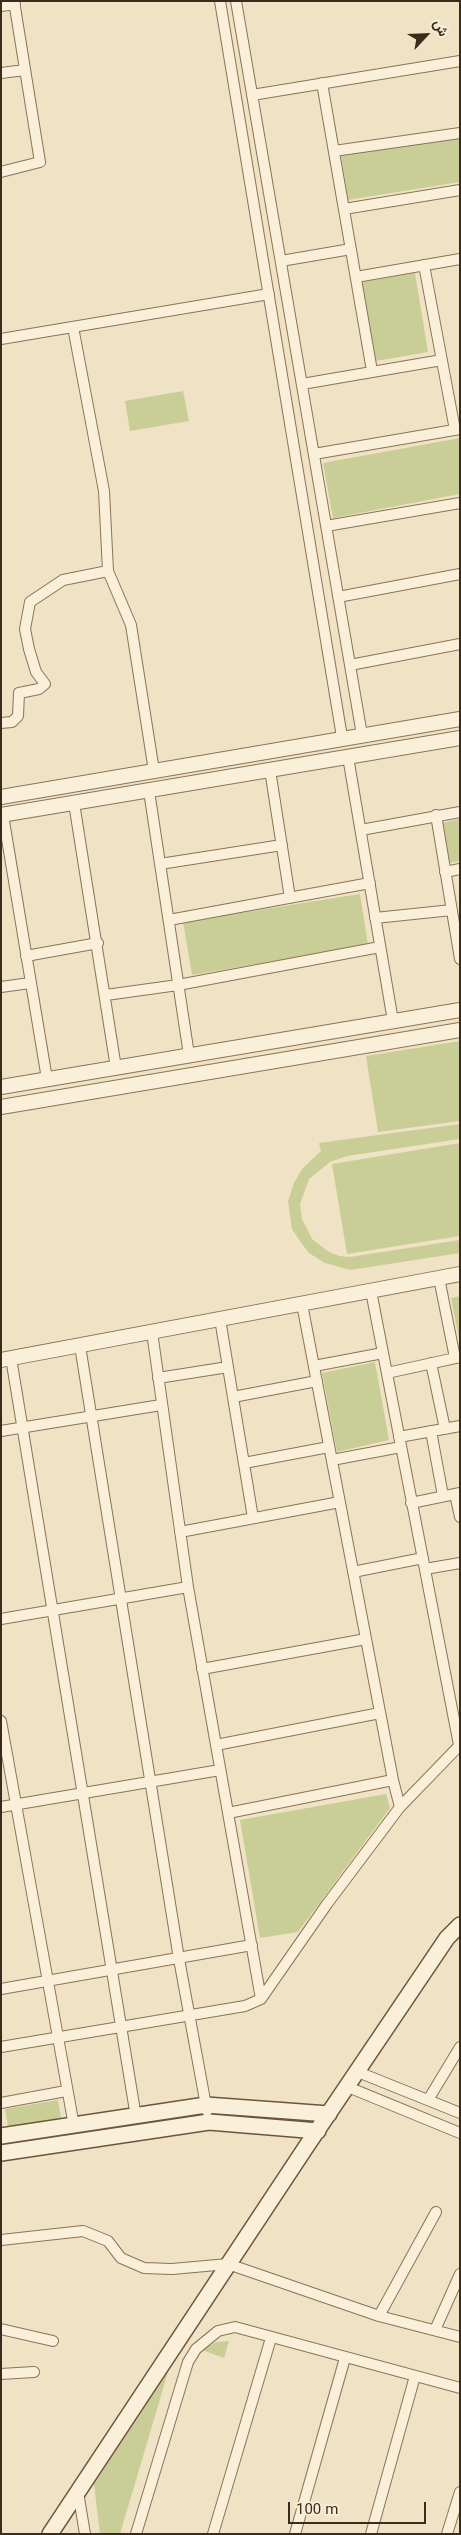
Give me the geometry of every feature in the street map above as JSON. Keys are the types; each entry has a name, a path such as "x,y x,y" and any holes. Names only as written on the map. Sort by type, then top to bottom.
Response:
{"main road":[{"path":"50,2534 446,1938 460,1925"},
{"path":"1,2134 74,2126 206,2105 329,2114"},
{"path":"1,2153 209,2122 318,2131"}],"street":[{"path":"220,1 342,737"},
{"path":"236,1 362,735"},
{"path":"1,6 15,3 40,162 1,172"},
{"path":"229,52 244,49"},
{"path":"252,95 460,62"},
{"path":"1,73 25,70"},
{"path":"322,83 372,371"},
{"path":"334,152 460,133"},
{"path":"344,209 460,190"},
{"path":"281,261 351,249"},
{"path":"356,277 460,259"},
{"path":"314,454 457,430 424,265"},
{"path":"1,339 268,294"},
{"path":"73,327 104,491 108,572 131,625 154,771"},
{"path":"302,384 442,360"},
{"path":"300,480 318,477"},
{"path":"326,526 460,503"},
{"path":"1,723 12,722 18,716 18,693 39,689 45,684 36,672 28,649 25,629 30,602 63,580 108,572"},
{"path":"338,597 460,574"},
{"path":"350,665 460,644"},
{"path":"1,797 342,737 460,719"},
{"path":"47,1079 2,815 460,738"},
{"path":"348,757 393,1021"},
{"path":"270,770 290,898"},
{"path":"149,791 189,1055"},
{"path":"74,803 98,943 116,1068"},
{"path":"360,830 460,812"},
{"path":"436,816 458,938 460,959"},
{"path":"160,864 282,845"},
{"path":"445,872 460,869"},
{"path":"169,920 370,883"},
{"path":"375,918 452,910"},
{"path":"26,956 98,943"},
{"path":"106,995 178,985 380,947"},
{"path":"1,987 30,983"},
{"path":"1,1087 338,1032 460,1010"},
{"path":"1,1107 460,1030"},
{"path":"338,1032 340,1049"},
{"path":"79,1074 83,1092"},
{"path":"136,2117 22,1428 6,1359 460,1274"},
{"path":"387,1373 458,1358 439,1278"},
{"path":"1,2047 190,2016 251,2004 261,1999 326,1904 400,1807 460,1745 371,1291"},
{"path":"302,1304 393,1780 400,1807"},
{"path":"220,1319 253,1518"},
{"path":"152,1332 188,1587 261,1999"},
{"path":"80,1346 179,1959 209,2122"},
{"path":"314,1366 383,1352"},
{"path":"431,1364 445,1429"},
{"path":"158,1378 228,1367"},
{"path":"233,1397 317,1381"},
{"path":"1,1431 161,1405"},
{"path":"332,1460 400,1442 431,1431 460,1426"},
{"path":"431,1431 443,1496"},
{"path":"244,1463 329,1447"},
{"path":"412,1503 458,1494 460,1517"},
{"path":"180,1532 340,1502"},
{"path":"353,1572 423,1558"},
{"path":"425,1569 460,1562"},
{"path":"1,1619 188,1587"},
{"path":"202,1669 366,1639"},
{"path":"216,1745 380,1713"},
{"path":"1,1721 66,2091 74,2126"},
{"path":"1,1806 220,1770"},
{"path":"228,1813 393,1780"},
{"path":"1,1989 252,1945"},
{"path":"428,2100 460,2047"},
{"path":"358,2072 460,2113"},
{"path":"348,2087 460,2133"},
{"path":"1,2103 66,2091"},
{"path":"380,2316 436,2212"},
{"path":"1,2240 84,2231 108,2241 121,2258 144,2268 172,2269 228,2264 380,2316 460,2337"},
{"path":"435,2330 460,2274"},
{"path":"136,2534 192,2355 209,2336 223,2329 234,2327 460,2388"},
{"path":"1,2329 53,2341"},
{"path":"214,2534 271,2338"},
{"path":"295,2534 345,2358"},
{"path":"1,2374 34,2372"},
{"path":"371,2534 415,2376"},
{"path":"78,2492 84,2534"},
{"path":"447,2534 460,2492"}],"green space":[{"path":"460,137 460,182 348,200 341,155"},
{"path":"415,273 428,352 376,361 362,282"},
{"path":"183,391 189,421 130,431 125,401"},
{"path":"460,438 460,494 333,518 323,463"},
{"path":"460,819 460,861 449,863 441,823"},
{"path":"360,894 368,945 192,975 183,922"},
{"path":"460,1041 460,1121 378,1132 366,1056"},
{"path":"460,1124 460,1139 347,1156 330,1162 309,1179 300,1204 302,1219 312,1239 329,1252 339,1256 350,1257 460,1240 460,1253 350,1270 325,1263 309,1253 292,1229 288,1201 294,1183 302,1169 321,1151 319,1143"},
{"path":"460,1143 460,1236 347,1254 332,1164"},
{"path":"460,1296 460,1344 451,1298"},
{"path":"375,1362 389,1440 337,1452 322,1373"},
{"path":"386,1794 390,1808 298,1932 260,1938 240,1820"},
{"path":"58,2100 61,2118 8,2127 5,2109"},
{"path":"229,2341 224,2358 202,2350 216,2342"},
{"path":"168,2372 120,2534 100,2534 94,2484"}]}
